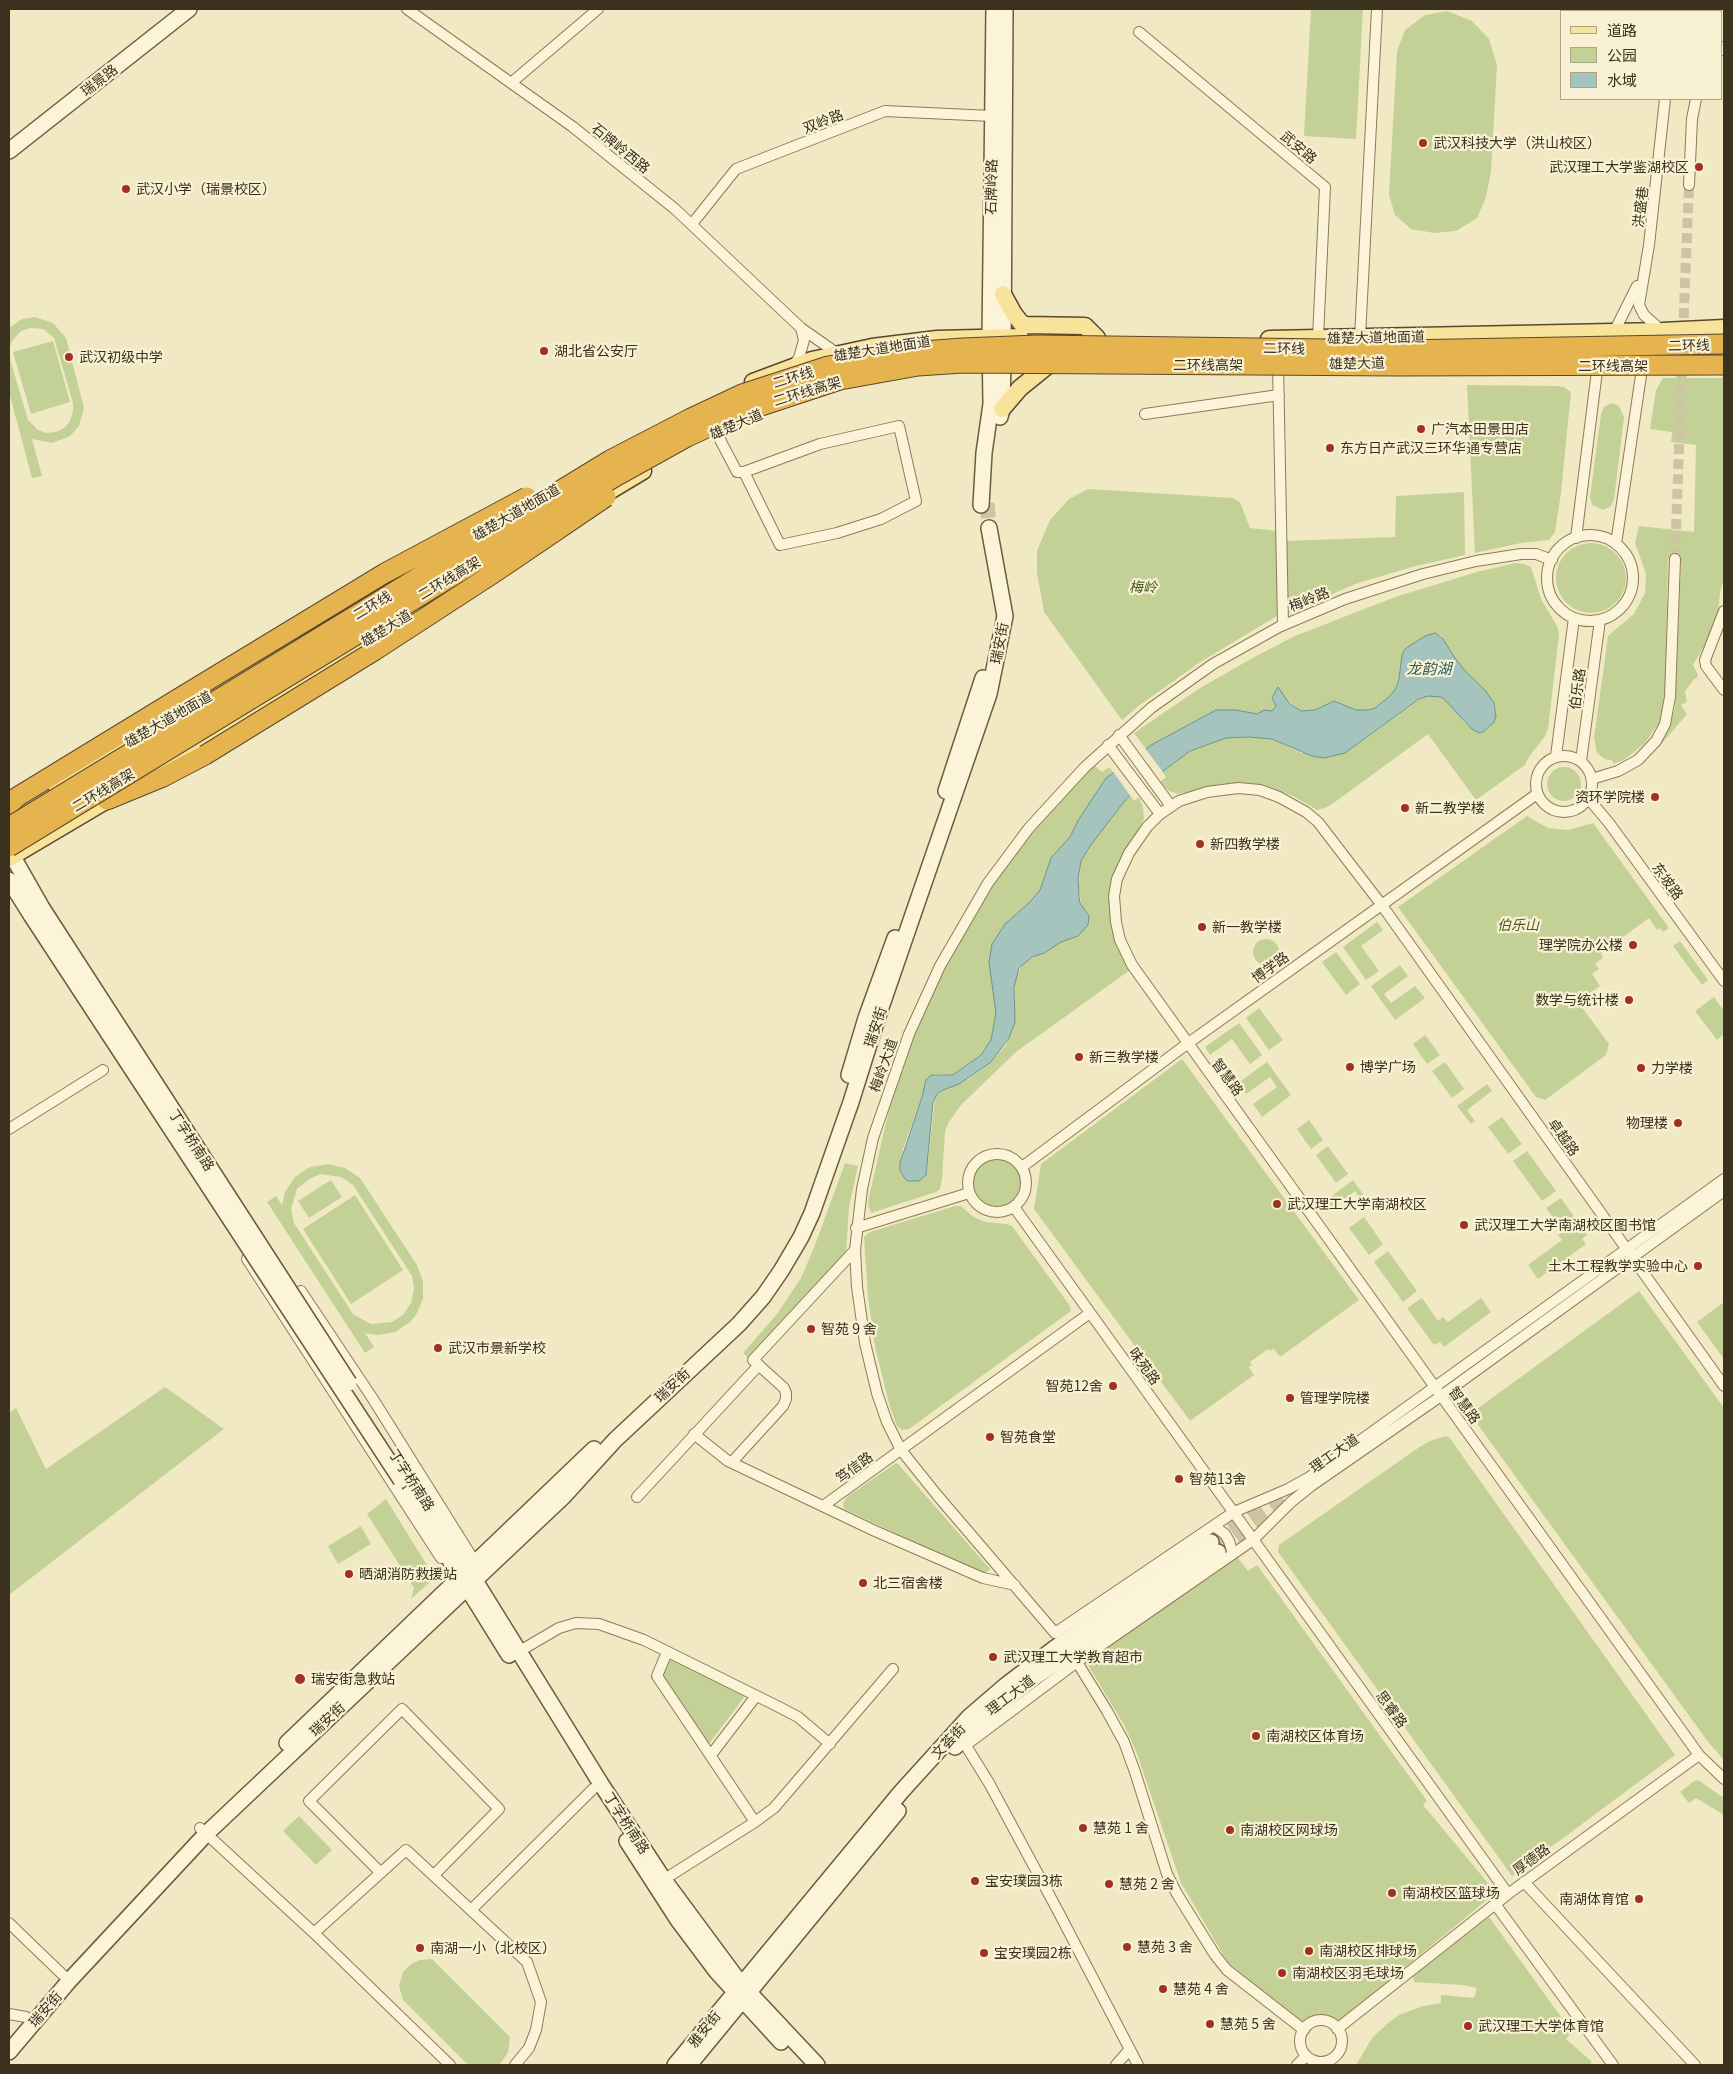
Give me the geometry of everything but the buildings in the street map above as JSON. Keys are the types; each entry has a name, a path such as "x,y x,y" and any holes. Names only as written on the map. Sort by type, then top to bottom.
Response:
{"highway":[{"name":"二环线","path":"9,827 610,460 742,394 773,383 854,360 909,352 1037,345 1402,350 1724,344"},
{"name":"二环线高架","path":"10,853 615,477 687,437 738,414 840,380 892,370 940,364 1723,363"},
{"path":"107,800 170,774 206,755 382,646 497,571 624,484 674,454 732,424 812,395 846,386 916,374 983,369 1003,365"},
{"path":"11,803 386,572 573,473 610,460"}],"main road":[{"name":"瑞景路","path":"9,151 189,9"},
{"name":"石牌岭路","path":"994,9 992,116 996,337 1003,365"},
{"name":"石牌岭路","path":"996,337 1003,294 1005,9"},
{"path":"1003,294 1021,323 1026,325 1084,326 1097,338"},
{"name":"雄楚大道地面道","path":"11,803 165,722 635,442 708,401 793,366 872,347 937,339 996,337 1360,338 1724,328"},
{"name":"雄楚大道","path":"10,853 107,800 647,468 740,421 810,396 871,381 1003,365 1046,367 1128,362 1278,363 1598,360 1723,363"},
{"path":"1003,365 1002,409 992,444 984,504 984,453 991,404 1003,365"},
{"path":"1002,409 1020,388 1046,367"},
{"name":"瑞安街","path":"9,2038 63,1975 203,1831 467,1575 564,1496 644,1412 739,1324 763,1296 801,1237 812,1213 989,694 1005,616 987,529"},
{"name":"丁字桥南路","path":"10,853 17,884 405,1477 515,1654 593,1789 660,1883"},
{"name":"文荟街","path":"742,1993 923,1781 998,1706 1035,1677 1220,1550"},
{"name":"文荟街","path":"742,1993 901,1792 969,1718 1005,1686 1055,1648 1220,1550"},
{"name":"丁字桥南路","path":"515,1654 601,1784 694,1942 742,1993 817,2065"},
{"name":"瑞安街","path":"9,2052 69,1981 203,1831"},
{"name":"丁字桥南路","path":"742,1993 803,2065"},
{"name":"雅安街","path":"675,2065 742,1993"},
{"name":"雅安街","path":"689,2065 742,1993"}],"street":[{"name":"石牌岭西路","path":"406,9 580,133 675,209 801,328 838,354"},
{"path":"511,83 598,9"},
{"path":"1360,338 1377,9"},
{"name":"武安路","path":"1138,32 1325,187 1318,338"},
{"name":"洪盛巷","path":"1662,331 1644,315 1640,308 1639,300 1646,259 1665,100"},
{"path":"1689,185 1692,119 1696,100"},
{"name":"双岭路","path":"692,224 736,169 885,112 992,116"},
{"name":"洪盛巷","path":"1614,332 1630,302 1646,259"},
{"path":"793,366 799,358 804,340 801,328"},
{"path":"1576,538 1598,360"},
{"path":"1616,544 1643,361"},
{"path":"1278,363 1283,625"},
{"path":"1145,414 1279,395"},
{"path":"716,432 737,472 744,472 820,444 899,426 916,501 881,519 846,530 780,545 744,472"},
{"path":"1597,536 1616,544 1623,550 1632,568 1632,587 1624,605 1617,612 1600,620 1582,621 1565,613 1552,598 1548,579 1552,560 1562,547 1576,538 1597,536"},
{"name":"梅岭路","path":"1108,745 1151,708 1213,664 1283,625 1345,600 1423,574 1476,561 1521,554 1536,554 1552,560"},
{"path":"1592,779 1618,771 1638,760 1656,740 1665,724 1670,697 1676,559"},
{"path":"1724,611 1705,656 1706,666 1724,690"},
{"name":"伯乐路","path":"1556,756 1574,618"},
{"name":"伯乐路","path":"1581,761 1600,620"},
{"path":"1119,735 1171,806"},
{"path":"1108,745 1160,814"},
{"name":"梅岭大道","path":"1055,1633 901,1450 886,1422 868,1360 859,1299 855,1250 856,1228 867,1163 885,1102 909,1034 940,966 988,883 1018,841 1057,796 1108,745"},
{"path":"1566,755 1581,761 1588,769 1592,779 1589,795 1575,810 1558,812 1548,807 1537,794 1535,782 1538,771 1546,762 1556,756 1566,755"},
{"name":"卓越路","path":"1160,814 1188,798 1229,788 1260,790 1279,797 1306,812 1318,822 1381,904 1724,1386"},
{"name":"博学路","path":"1022,1166 1187,1044 1537,794"},
{"name":"东坡路","path":"1589,795 1613,819 1724,969"},
{"name":"东坡路","path":"1589,795 1724,981"},
{"name":"智慧路","path":"1160,814 1137,839 1121,871 1114,896 1116,922 1123,950 1187,1044 1699,1755 1724,1779"},
{"path":"9,1129 103,1070"},
{"path":"996,1153 1008,1155 1022,1166 1026,1176 1024,1195 1014,1207 1000,1212 990,1211 977,1205 969,1192 968,1180 971,1169 984,1156 996,1153"},
{"name":"理工大道","path":"1629,1254 1724,1179"},
{"name":"理工大道","path":"964,1742 1077,1662 1220,1550 1254,1540 1304,1491 1438,1391 1629,1254 1724,1191"},
{"path":"856,1228 969,1192"},
{"name":"味苑路","path":"1014,1207 1254,1540"},
{"path":"732,1462 783,1406 786,1399 784,1388 753,1360 855,1250"},
{"path":"247,1259 277,1307 467,1575"},
{"path":"277,1307 301,1291 373,1399 467,1575"},
{"name":"笃信路","path":"822,1506 1090,1313"},
{"path":"637,1497 759,1365"},
{"name":"理工大道","path":"1055,1633 1234,1512 1288,1489 1308,1478 1438,1391"},
{"path":"694,1434 732,1462 822,1506 983,1578 1015,1585"},
{"path":"1214,1526 1225,1534 1232,1550 1220,1550"},
{"name":"思睿路","path":"1254,1540 1508,1894"},
{"path":"515,1654 559,1628 584,1622 623,1631 791,1713 830,1744"},
{"path":"667,1652 657,1676 755,1822"},
{"path":"1077,1662 1124,1742 1167,1874 1214,1955 1227,1970 1304,2030"},
{"path":"660,1883 755,1822 783,1800 892,1669"},
{"path":"711,1755 756,1696"},
{"path":"381,1873 309,1802 402,1709 499,1809 434,1875"},
{"path":"964,1742 1055,1905 1138,2065"},
{"name":"厚德路","path":"1337,2029 1508,1894 1699,1755"},
{"path":"471,1910 593,1789"},
{"path":"203,1831 314,1933 450,2065"},
{"path":"314,1933 406,1850 527,1962 541,2002 536,2030 529,2048 515,2065"},
{"path":"1524,1882 1695,2065"},
{"path":"1495,1904 1613,2065"},
{"path":"9,1923 63,1975"},
{"path":"9,2014 26,2018"},
{"path":"1321,2021 1330,2023 1337,2029 1341,2044 1334,2057 1320,2062 1306,2056 1300,2043 1304,2030 1311,2023 1321,2021"},
{"path":"1116,2065 1130,2049"},
{"path":"1297,2065 1306,2056"}],"green space":[{"path":"1311,9 1363,9 1356,139 1304,136"},
{"path":"1447,11 1472,21 1489,39 1497,65 1491,172 1486,197 1477,218 1456,231 1434,233 1411,229 1395,215 1389,195 1397,51 1405,30 1425,15"},
{"path":"35,317 53,323 66,338 84,408 79,426 70,436 52,443 32,439 42,476 32,478 9,392 9,349 9,328 22,319","holes":["30,328 43,329 54,338 73,403 70,421 64,428 56,432 46,433 38,430 28,420 10,359 9,349 12,341 21,331"]},
{"path":"53,341 70,402 31,414 13,352"},
{"path":"1663,378 1724,378 1724,578 1714,629 1693,665 1698,675 1685,691 1687,702 1681,705 1687,714 1658,748 1668,731 1675,707 1681,560 1668,559 1663,712 1659,723 1645,743 1624,760 1613,764 1613,761 1605,759 1597,753 1594,738 1608,636 1634,614 1645,593 1646,574 1635,543 1639,526 1694,532 1696,445 1671,442 1672,432 1650,429 1656,390"},
{"path":"1467,385 1558,386 1564,387 1571,392 1561,493 1555,532 1549,540 1521,543 1475,553"},
{"path":"1612,403 1619,406 1624,417 1614,500 1610,507 1603,510 1592,505 1590,497 1601,414 1604,407"},
{"name":"梅岭","path":"1088,489 1233,498 1240,502 1250,528 1278,531 1277,616 1202,661 1141,704 1122,720 1044,612 1037,573 1037,551 1050,520 1069,499"},
{"path":"1464,492 1465,555 1412,567 1358,583 1286,614 1284,541 1395,537 1396,496"},
{"path":"1598,543 1611,549 1620,558 1624,564 1626,578 1624,592 1616,603 1605,611 1584,613 1577,611 1566,603 1558,592 1556,571 1558,564 1566,553 1577,545"},
{"path":"1516,563 1531,567 1541,599 1558,628 1559,635 1548,729 1525,765 1476,800 1428,734 1335,802 1317,810 1293,796 1262,784 1230,784 1178,794 1169,791 1160,782 1166,777 1161,770 1190,751 1226,738 1272,739 1302,753 1358,744 1420,699 1428,696 1441,697 1452,704 1468,725 1479,733 1496,710 1494,703 1485,690 1466,672 1440,635 1401,669 1396,688 1390,696 1375,708 1356,710 1334,701 1315,710 1301,711 1286,699 1274,695 1272,698 1276,706 1272,711 1257,714 1236,710 1216,710 1146,749 1134,733 1200,688 1295,636 1395,597 1477,572"},
{"path":"1094,765 1102,772 1109,767 1113,772 1106,778 1079,819 1070,837 1051,858 1040,890 1029,903 1005,924 992,944 996,1013 991,1040 981,1055 953,1075 935,1074 929,1077 903,1149 900,1170 927,1170 935,1097 943,1090 968,1079 991,1062 1006,1045 1015,1022 1015,979 1023,963 1061,942 1073,938 1082,907 1078,888 1081,861 1114,812 1130,795 1134,801 1139,797 1143,807 1144,819 1112,881 1130,970 1016,1052 961,1105 945,1131 940,1189 936,1192 871,1213 868,1206 869,1197 891,1101 916,1029 938,981 994,883 1012,858 1044,819"},
{"path":"1564,767 1571,768 1576,772 1580,777 1580,791 1576,796 1571,800 1564,801 1557,800 1552,796 1548,791 1547,784 1548,777 1552,772 1557,768"},
{"name":"伯乐山","path":"1527,816 1548,828 1568,830 1593,823 1669,928 1663,932 1660,928 1657,930 1649,918 1601,953 1603,958 1595,964 1599,969 1592,974 1600,986 1578,1002 1609,1044 1606,1055 1545,1100 1536,1097 1398,907"},
{"path":"1377,922 1383,930 1361,946 1379,971 1366,980 1343,947"},
{"path":"1266,939 1275,943 1279,952 1275,961 1266,965 1257,961 1253,952 1257,943"},
{"path":"1680,941 1708,980 1702,985 1673,946"},
{"path":"1336,952 1360,984 1346,995 1322,962"},
{"path":"1400,965 1408,976 1384,994 1391,1003 1415,986 1425,998 1395,1020 1371,986"},
{"path":"1714,997 1724,1011 1724,1034 1717,1040 1695,1011"},
{"path":"1259,1008 1283,1040 1269,1050 1246,1018"},
{"path":"1239,1023 1262,1055 1250,1064 1232,1039 1210,1055 1205,1047"},
{"path":"1425,1035 1440,1055 1427,1064 1413,1044"},
{"path":"1182,1059 1359,1300 1280,1357 1274,1349 1270,1351 1268,1349 1250,1362 1252,1365 1249,1367 1254,1375 1190,1421 1034,1209 1041,1164"},
{"path":"1267,1062 1291,1095 1262,1117 1253,1104 1277,1087 1270,1077 1246,1094 1238,1083"},
{"path":"1445,1062 1464,1089 1452,1098 1432,1071"},
{"path":"1487,1084 1492,1091 1467,1110 1475,1121 1471,1124 1457,1106"},
{"path":"1502,1117 1522,1144 1508,1154 1488,1127"},
{"path":"1309,1120 1323,1140 1311,1149 1297,1129"},
{"path":"1328,1146 1348,1174 1336,1183 1316,1155"},
{"path":"1527,1151 1556,1191 1542,1201 1513,1161"},
{"path":"997,1158 1006,1160 1014,1165 1019,1173 1021,1182 1019,1191 1014,1199 1006,1204 997,1206 988,1204 980,1199 975,1191 973,1182 975,1173 980,1165 988,1160"},
{"path":"845,1163 858,1166 849,1207 846,1252 749,1358 743,1353 777,1314 801,1278"},
{"path":"328,1164 345,1168 360,1178 417,1265 423,1281 423,1299 416,1315 410,1322 395,1332 378,1335 365,1333 374,1347 365,1353 267,1202 276,1196 282,1205 285,1192 295,1177 310,1167","holes":["320,1174 341,1177 353,1185 412,1276 414,1289 411,1303 403,1315 392,1322 371,1324 353,1314 294,1223 291,1209 297,1189 308,1180"]},
{"path":"331,1180 342,1197 309,1218 298,1201"},
{"path":"1353,1180 1367,1200 1364,1203 1355,1191 1329,1210 1324,1202"},
{"path":"355,1195 403,1270 351,1304 303,1229"},
{"path":"1561,1198 1587,1235 1582,1239 1586,1244 1538,1279 1528,1265 1562,1240 1558,1235 1563,1231 1546,1208"},
{"path":"955,1206 961,1206 972,1216 985,1222 1012,1226 1070,1306 1071,1311 909,1429 902,1430 897,1426 890,1407 875,1347 868,1297 864,1237 870,1232"},
{"path":"1364,1217 1383,1244 1369,1255 1349,1228"},
{"path":"1388,1251 1417,1291 1403,1302 1374,1262"},
{"path":"1639,1291 1724,1408 1724,1760 1709,1743 1470,1414"},
{"path":"1422,1298 1438,1321 1443,1317 1448,1322 1481,1298 1491,1312 1444,1347 1440,1342 1434,1345 1407,1308"},
{"path":"1724,1302 1724,1359 1697,1322"},
{"path":"165,1387 224,1429 9,1595 9,1413 16,1408 46,1469"},
{"path":"1445,1436 1449,1437 1675,1755 1512,1876 1278,1552 1279,1545 1418,1448 1430,1441"},
{"path":"896,1463 990,1569 984,1575 844,1509 843,1503 848,1496"},
{"path":"386,1499 433,1575 431,1581 411,1599 414,1588 367,1514"},
{"path":"361,1526 371,1544 338,1564 328,1546"},
{"path":"1238,1558 1248,1571 1257,1565 1427,1801 1423,1805 1492,1888 1493,1895 1337,2023 1331,2019 1320,2017 1302,2023 1232,1966 1224,1956 1181,1883 1136,1751 1124,1725 1088,1665 1089,1659"},
{"path":"667,1652 748,1692 706,1748 657,1676"},
{"path":"1698,1780 1724,1798 1724,1815 1696,1798 1689,1803 1680,1792"},
{"path":"299,1816 332,1850 316,1865 283,1831"},
{"name":"武汉理工大学体育馆","path":"1489,1917 1572,2032 1566,2039 1592,2062 1589,2065 1356,2065 1372,2038 1399,2015 1423,2006 1441,2003 1441,1995 1474,1998 1477,1988 1462,1985 1414,1982 1413,1976"},
{"path":"432,1959 510,2037 508,2053 499,2065 470,2065 466,2063 403,2000 399,1986 403,1972 411,1964 420,1960"}],"water":[{"name":"龙韵湖","path":"1435,633 1443,639 1466,672 1485,690 1494,703 1496,716 1494,722 1483,732 1479,733 1472,729 1441,697 1428,696 1419,699 1345,753 1324,758 1312,756 1272,739 1226,738 1190,751 1127,798 1090,846 1081,861 1078,879 1079,897 1080,903 1089,916 1088,925 1078,936 1061,942 1044,953 1032,957 1019,968 1014,987 1015,1022 1009,1038 991,1062 959,1084 937,1094 933,1102 926,1175 919,1181 908,1181 905,1179 900,1170 900,1163 926,1080 931,1075 953,1075 981,1055 991,1040 996,1013 989,962 992,944 1005,924 1029,903 1040,890 1051,858 1070,837 1079,819 1106,778 1153,744 1216,710 1236,710 1257,714 1264,710 1272,711 1276,706 1272,698 1278,687 1289,703 1301,711 1315,710 1334,701 1356,710 1375,708 1390,696 1396,688 1402,655 1405,649 1425,636"}],"pier":[{"path":"1144,747 1163,772 1131,797 1112,770"}],"tunnel":[{"path":"1683,333 1689,185"},
{"path":"1675,559 1682,363"},
{"path":"987,503 989,528"},
{"path":"1211,1542 1280,1493"},
{"path":"1218,1552 1290,1500"}],"place":[{"name":"武汉科技大学（洪山校区）","path":"1423,143"},
{"name":"武汉理工大学鉴湖校区","path":"1699,167"},
{"name":"武汉小学（瑞景校区）","path":"126,189"},
{"name":"湖北省公安厅","path":"544,351"},
{"name":"武汉初级中学","path":"69,357"},
{"name":"广汽本田景田店","path":"1421,429"},
{"name":"东方日产武汉三环华通专营店","path":"1330,448"},
{"name":"资环学院楼","path":"1655,797"},
{"name":"新二教学楼","path":"1405,808"},
{"name":"新四教学楼","path":"1200,844"},
{"name":"新一教学楼","path":"1202,927"},
{"name":"理学院办公楼","path":"1633,945"},
{"name":"数学与统计楼","path":"1629,1000"},
{"name":"新三教学楼","path":"1079,1057"},
{"name":"博学广场","path":"1350,1067"},
{"name":"力学楼","path":"1641,1068"},
{"name":"物理楼","path":"1678,1123"},
{"name":"武汉理工大学南湖校区","path":"1277,1204"},
{"name":"武汉理工大学南湖校区图书馆","path":"1464,1225"},
{"name":"土木工程教学实验中心","path":"1698,1266"},
{"name":"智苑 9 舍","path":"811,1329"},
{"name":"武汉市景新学校","path":"438,1348"},
{"name":"智苑12舍","path":"1113,1386"},
{"name":"管理学院楼","path":"1290,1398"},
{"name":"智苑食堂","path":"990,1437"},
{"name":"智苑13舍","path":"1179,1479"},
{"name":"晒湖消防救援站","path":"349,1574"},
{"name":"北三宿舍楼","path":"863,1583"},
{"name":"武汉理工大学教育超市","path":"993,1657"},
{"name":"瑞安街急救站","path":"300,1679"},
{"name":"南湖校区体育场","path":"1256,1736"},
{"name":"慧苑 1 舍","path":"1083,1828"},
{"name":"南湖校区网球场","path":"1230,1830"},
{"name":"宝安璞园3栋","path":"975,1881"},
{"name":"慧苑 2 舍","path":"1109,1884"},
{"name":"南湖校区篮球场","path":"1392,1893"},
{"name":"南湖体育馆","path":"1639,1899"},
{"name":"慧苑 3 舍","path":"1127,1947"},
{"name":"南湖一小（北校区）","path":"420,1948"},
{"name":"南湖校区排球场","path":"1309,1951"},
{"name":"宝安璞园2栋","path":"984,1953"},
{"name":"南湖校区羽毛球场","path":"1282,1973"},
{"name":"慧苑 4 舍","path":"1163,1989"},
{"name":"慧苑 5 舍","path":"1210,2024"},
{"name":"武汉理工大学体育馆","path":"1468,2026"}]}
